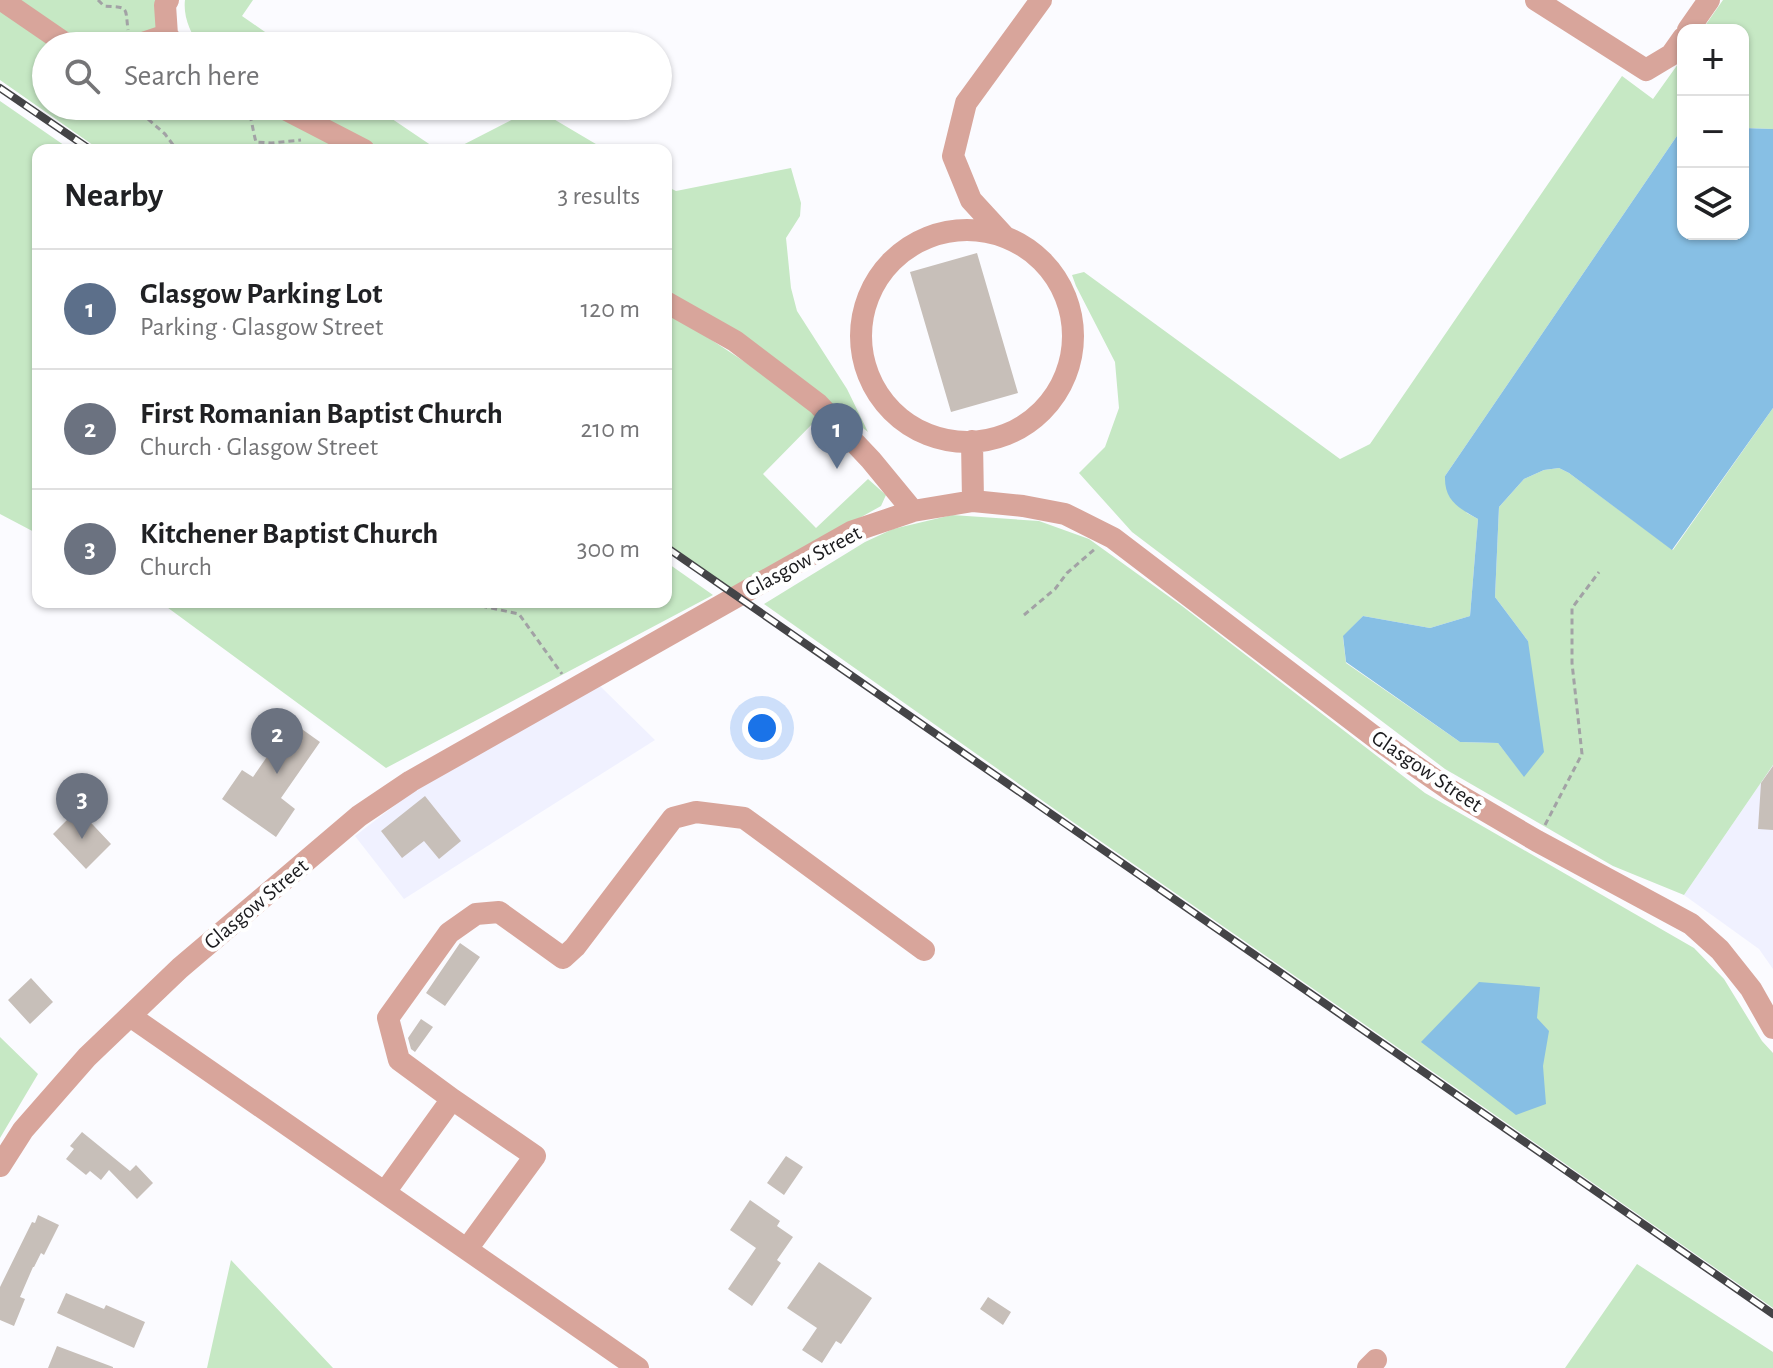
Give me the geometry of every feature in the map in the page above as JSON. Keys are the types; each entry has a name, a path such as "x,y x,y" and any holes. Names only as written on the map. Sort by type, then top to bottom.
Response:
{"street":[{"path":"2,0 49,32"},
{"path":"168,0 165,5 170,32"},
{"path":"1005,238 971,200 953,156 966,103 1041,0"},
{"path":"1536,0 1646,70 1671,55 1677,46"},
{"path":"1692,24 1709,0"},
{"path":"306,120 352,144"},
{"path":"951,230 988,231 1022,244 1049,268 1067,301 1073,337 1067,373 1049,404 1021,428 986,441 972,441 950,441 918,430 891,411 872,384 862,352 862,318 872,287 892,260 919,240 951,230"},
{"path":"672,305 735,341 818,404 871,460 913,511"},
{"path":"972,441 973,501"},
{"name":"Glasgow Street","path":"0,1166 23,1130 87,1057 180,968 359,816 411,781 851,532 913,511 973,501 1065,514 1113,538 1385,745 1450,790 1691,924 1728,959 1751,989 1773,1028"},
{"path":"467,1249 535,1156 399,1060 388,1018 449,933 476,914 499,912 563,958 575,947 673,818 696,812 744,818 924,950"},
{"path":"130,1016 638,1368"},
{"path":"385,1192 452,1099"}],"path":[{"path":"98,0 104,6 124,8 128,14 129,32"},
{"path":"149,120 172,144"},
{"path":"250,120 256,142 304,139"},
{"path":"1024,615 1055,589 1067,573 1113,538"},
{"path":"1537,841 1582,754 1572,663 1572,608 1599,572"},
{"path":"491,608 519,614 573,689"}],"shaded area":[{"path":"599,685 655,740 404,899 355,836 416,789"},
{"path":"1773,765 1773,969 1759,949 1684,895"}],"green space":[{"path":"0,0 163,0 164,32 32,32 32,102 0,80"},
{"path":"185,0 253,0 242,16 265,32 192,32"},
{"path":"1723,0 1773,0 1773,129 1749,128 1749,24 1706,24"},
{"path":"1677,65 1677,136 1445,476 1467,513 1478,519 1470,616 1430,628 1363,616 1343,637 1346,663 1460,742 1498,743 1524,776 1528,641 1495,597 1499,507 1524,479 1544,470 1559,468 1673,550 1773,408 1773,765 1684,895 1613,866 1445,769 1132,532 1079,473 1105,447 1119,408 1115,362 1072,275 1084,272 1340,459 1370,444 1622,76 1653,99"},
{"path":"0,101 62,144 32,144 32,531 0,514"},
{"path":"57,120 295,120 342,144 91,144"},
{"path":"325,120 394,120 429,144 371,144"},
{"path":"512,120 555,120 596,144 465,144"},
{"path":"791,168 801,203 800,216 786,238 791,288 797,311 847,389 868,432 832,404 672,297 672,189 676,191"},
{"path":"672,314 806,402 820,416 763,474 816,528 868,479 886,495 881,506 732,589 672,547"},
{"path":"952,515 1039,521 1089,539 1182,606 1425,793 1694,948 1724,979 1762,1041 1773,1053 1773,1308 764,604 865,542 893,529"},
{"path":"672,566 713,595 386,768 168,608 672,608"},
{"path":"0,1037 38,1074 0,1138"},
{"path":"231,1260 333,1368 207,1368"},
{"path":"1637,1264 1773,1352 1773,1368 1565,1368"}],"water":[{"path":"1749,128 1773,129 1773,408 1672,550 1559,468 1544,470 1524,479 1499,507 1495,597 1528,641 1544,752 1524,777 1498,743 1460,742 1346,662 1343,636 1363,616 1430,628 1470,616 1478,519 1450,498 1445,476 1677,136 1677,240 1749,240"},
{"path":"1479,982 1540,987 1537,1018 1549,1031 1543,1066 1546,1104 1516,1115 1421,1042"}],"building":[{"path":"977,253 1018,393 951,412 910,272"},
{"path":"275,710 320,742 281,798 295,809 276,837 222,799 242,770 253,777 271,751 254,740"},
{"path":"1773,766 1773,830 1758,829 1761,783"},
{"path":"425,796 461,841 439,859 424,841 402,858 381,831"},
{"path":"78,809 111,844 86,869 53,834"},
{"path":"460,943 480,957 445,1006 426,993"},
{"path":"31,978 53,1002 30,1024 8,1000"},
{"path":"421,1019 433,1027 415,1052 408,1038"},
{"path":"82,1132 130,1171 136,1165 153,1183 137,1199 109,1170 101,1180 90,1171 86,1175 66,1159 74,1149 70,1146"},
{"path":"786,1156 803,1167 784,1195 767,1183"},
{"path":"750,1200 780,1221 777,1226 793,1237 777,1260 781,1263 752,1306 728,1289 756,1248 730,1230"},
{"path":"38,1215 59,1225 44,1255 41,1253 33,1267 20,1297 25,1299 14,1326 0,1320 0,1287"},
{"path":"819,1262 872,1298 841,1344 836,1341 822,1363 802,1350 817,1328 787,1308"},
{"path":"66,1293 104,1309 106,1305 145,1322 134,1348 57,1313"},
{"path":"988,1297 1011,1312 1003,1325 980,1309"},
{"path":"57,1346 113,1367 113,1368 48,1368"}],"railway":[{"path":"0,88 32,110"},
{"path":"47,120 82,144"},
{"path":"672,551 1773,1314"}],"place":[{"name":"Glasgow Parking Lot","path":"837,469"},
{"name":"First Romanian Baptist Church","path":"277,774"},
{"name":"Kitchener Baptist Church","path":"82,839"}]}
